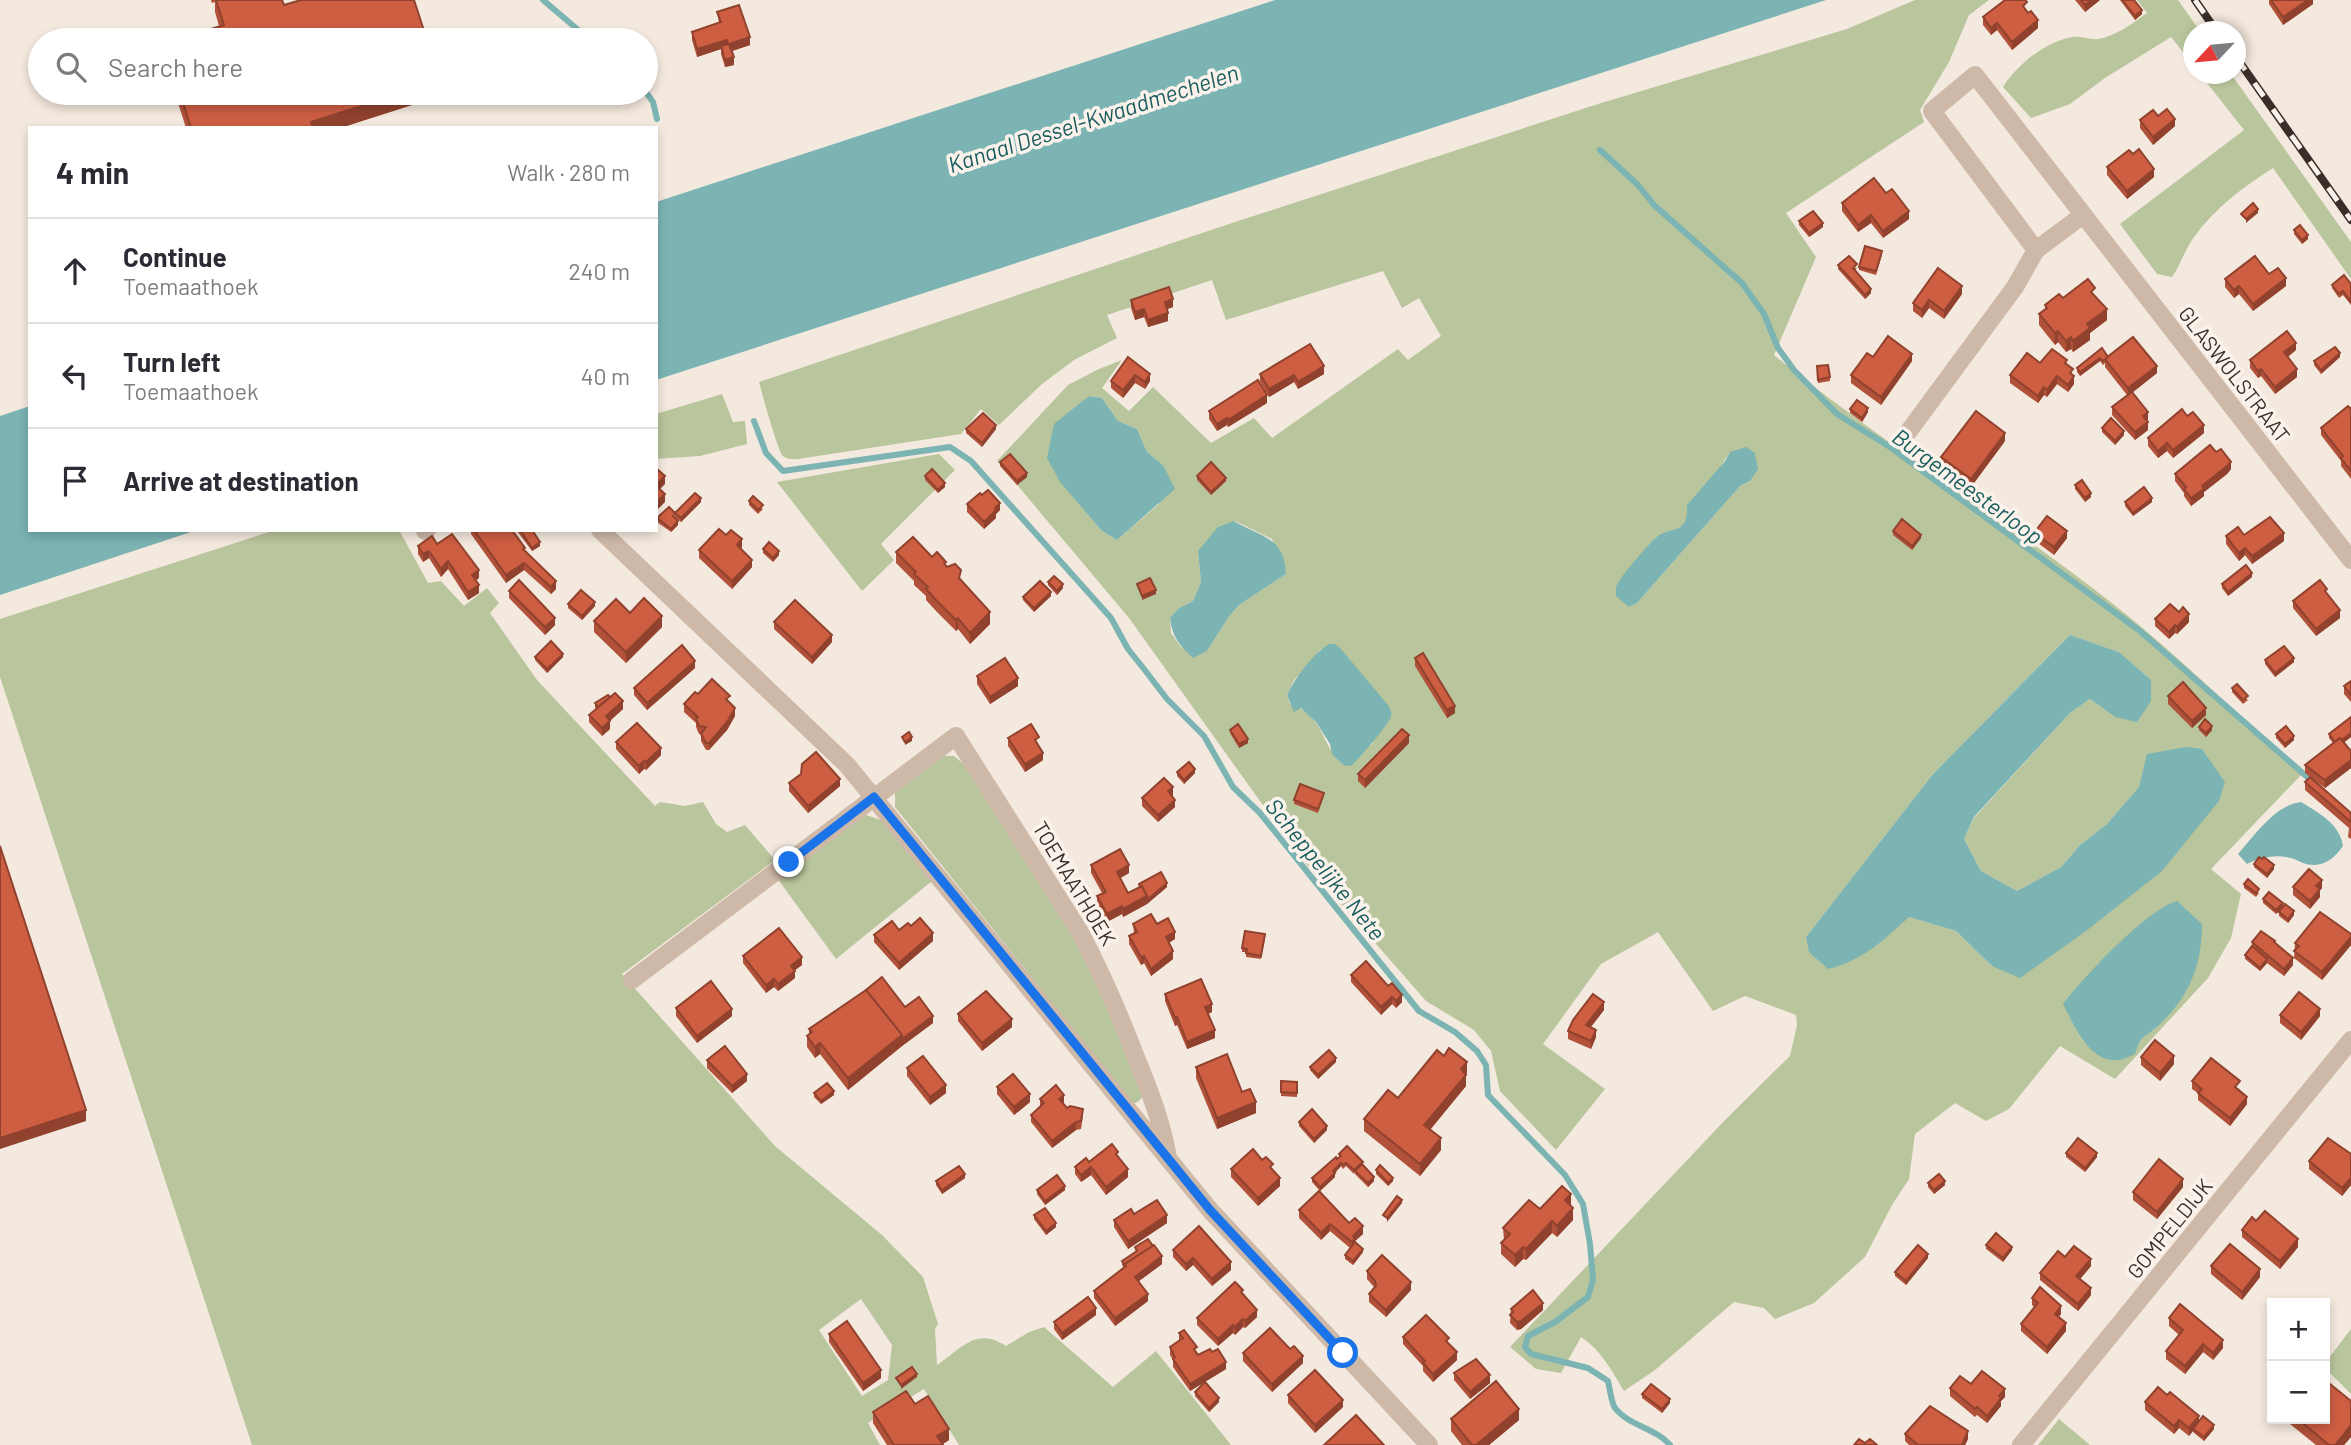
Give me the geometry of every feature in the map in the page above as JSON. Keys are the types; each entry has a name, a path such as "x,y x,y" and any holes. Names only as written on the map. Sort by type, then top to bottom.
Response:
{"street":[{"name":"GLASWOLSTRAAT","path":"2036,250 1931,111 1975,75 2351,560"},
{"path":"1903,439 2015,287 2036,250 2084,215"},
{"name":"TOEMAATHOEK","path":"602,532 846,765 1210,1210 1429,1445"},
{"name":"TOEMAATHOEK","path":"632,981 956,736 1098,965 1149,1090 1164,1132 1168,1160"},
{"name":"GOMPELDIJK","path":"2021,1445 2351,1040"}],"green space":[{"path":"1915,0 1989,0 1969,15 1949,62 1920,110 1924,122 1786,213 1816,257 1774,355 1856,418 2108,600 2183,663 2301,775 2211,869 2241,894 2231,938 2208,978 2115,1079 2060,1046 2009,1109 1986,1121 1955,1103 1915,1134 1909,1179 1865,1257 1814,1303 1775,1319 1764,1308 1734,1302 1655,1370 1624,1391 1600,1355 1581,1337 1561,1373 1536,1369 1510,1347 1727,1118 1790,1056 1797,1025 1796,1015 1745,996 1713,1011 1658,932 1601,964 1543,1044 1605,1089 1556,1150 1500,1091 1491,1051 1474,1030 1426,1001 1300,857 1129,618 997,461 1068,385 1122,360 1102,388 1129,411 1153,387 1211,443 1254,418 1272,438 1398,349 1408,360 1441,336 1419,298 1402,308 1383,271 1226,320 1212,280 1107,315 1117,338 1074,360 1042,384 999,425 981,409 961,434 800,459 783,456 759,382 1232,223 1598,104 1847,29","holes":["1089,396 1102,398 1118,421 1137,429 1147,452 1163,465 1159,504 1117,540 1102,531 1073,496 1081,404","1730,452 1750,481 1740,486 1637,603 1629,607 1667,533 1684,525","1235,521 1272,539 1286,574 1239,605 1207,651 1181,647 1171,633 1170,619 1179,608 1193,601 1201,582 1198,551","2070,635 2119,652 2151,680 2115,717 2090,699 2070,713 1974,818 1964,839 1981,871 2017,891 2061,867 2080,845 2107,824 2139,787 1992,966 1956,931 1909,917 1806,937 1933,774","1321,649 1376,735 1372,744 1343,765 1310,715 1290,704 1287,695 1294,680","2063,1004 2157,1027 2139,1039"]},
{"path":"2137,0 2178,0 2193,21 2183,21 2183,52 2171,37 2105,78 2070,104 2031,118 2003,87 2024,63 2042,49 2072,37 2099,39 2111,35 2147,13"},
{"path":"2208,84 2238,84 2351,242 2351,279 2273,168 2220,207 2202,226 2172,277 2157,274 2120,224 2244,130"},
{"path":"722,394 733,422 745,421 747,444 700,456 658,459 658,413"},
{"path":"939,454 955,470 881,544 894,560 862,591 777,482"},
{"path":"269,532 400,532 428,583 441,581 464,606 487,588 499,603 490,613 537,680 655,806 660,802 685,806 703,802 716,824 727,832 745,825 775,860 622,974 775,1146 882,1235 923,1277 938,1324 935,1329 937,1365 977,1339 995,1340 1006,1346 1029,1332 1044,1327 1113,1387 1156,1351 1231,1445 959,1445 924,1389 868,1423 880,1445 252,1445 0,677 0,619","holes":["861,1299 892,1345 888,1380 862,1396 819,1330"]},
{"path":"940,756 954,756 966,766 1073,934 1091,968 1143,1096 1139,1101 1135,1103 1130,1100 895,807 895,791"},
{"path":"863,814 884,821 932,881 836,959 777,878"},
{"path":"2351,1329 2351,1394 2330,1373 2330,1356"},
{"path":"2059,1419 2090,1445 2038,1445"}],"water":[{"name":"Kanaal Dessel-Kwaadmechelen","path":"1275,0 1826,0 658,379 658,201"},
{"path":"1089,396 1102,398 1118,421 1137,429 1147,452 1163,465 1175,489 1117,540 1102,531 1060,482 1047,458 1054,424"},
{"path":"28,407 28,532 191,532 0,595 0,416"},
{"path":"1746,447 1755,453 1758,469 1750,481 1740,486 1637,603 1629,607 1616,596 1616,586 1624,574 1657,536 1682,526 1686,519 1687,505 1730,452"},
{"path":"1234,521 1276,545 1281,552 1286,574 1239,605 1207,651 1193,658 1177,641 1170,618 1179,608 1193,601 1201,582 1198,551 1218,527"},
{"path":"2070,635 2119,652 2151,680 2151,701 2137,722 2115,717 2090,699 2070,713 1974,817 1964,839 1981,871 2017,891 2061,867 2080,845 2107,824 2139,787 2147,754 2186,747 2202,749 2225,782 2219,801 2162,871 2086,931 2020,978 1992,966 1956,931 1909,917 1862,955 1828,969 1809,952 1806,937 1933,774"},
{"path":"1329,644 1340,648 1391,712 1386,726 1351,766 1343,765 1332,754 1330,744 1316,722 1301,708 1294,712 1287,695 1305,667"},
{"path":"2301,802 2321,815 2338,831 2343,846 2340,851 2318,865 2280,856 2247,864 2238,854 2274,815 2292,804"},
{"path":"2177,901 2202,924 2199,954 2192,980 2169,1015 2141,1040 2135,1054 2119,1060 2100,1056 2084,1041 2063,1004 2133,930 2164,907"}],"building":[{"path":"216,0 282,0 284,5 301,0 414,0 423,28 214,28 224,25"},
{"path":"2005,0 2025,0 2027,2 2023,6 2038,20 2012,42 1997,23 1991,28 1983,17"},
{"path":"2122,0 2134,0 2142,10 2135,16"},
{"path":"2271,0 2308,0 2283,17"},
{"path":"739,5 750,37 729,44 734,57 725,60 721,46 728,44 727,40 697,49 692,32 721,22 717,12"},
{"path":"184,105 365,105 311,122 312,126 190,126"},
{"path":"2167,109 2175,119 2153,137 2140,120 2153,110 2158,116"},
{"path":"2139,149 2154,169 2127,191 2107,167 2129,150 2133,154"},
{"path":"1874,178 1886,193 1892,189 1909,211 1883,231 1871,215 1858,225 1842,203"},
{"path":"2253,203 2258,209 2246,219 2241,214"},
{"path":"1813,211 1823,223 1809,233 1799,221"},
{"path":"2300,225 2308,235 2302,240 2294,230"},
{"path":"1865,246 1882,251 1876,271 1859,267"},
{"path":"1849,256 1857,264 1853,268 1871,289 1865,295 1838,265"},
{"path":"2255,256 2269,274 2278,268 2286,278 2253,304 2239,286 2234,290 2225,279"},
{"path":"1938,268 1962,286 1944,311 1929,300 1922,310 1913,303"},
{"path":"2344,275 2351,284 2351,302 2343,291 2339,294 2332,285"},
{"path":"2088,279 2095,288 2091,292 2107,309 2087,324 2090,328 2073,341 2071,337 2066,341 2058,331 2055,333 2039,314 2047,308 2045,305 2059,294 2063,298"},
{"path":"1169,287 1173,299 1165,302 1168,313 1148,320 1144,309 1135,312 1131,300"},
{"path":"2287,331 2296,343 2284,352 2297,369 2275,387 2250,360"},
{"path":"1888,336 1912,354 1881,397 1851,375 1867,353 1873,357"},
{"path":"2133,337 2157,366 2128,388 2105,359"},
{"path":"1310,344 1324,366 1298,382 1294,375 1269,389 1260,374"},
{"path":"2335,347 2340,353 2321,370 2314,361"},
{"path":"2102,348 2108,357 2103,361 2100,358 2080,372 2077,368"},
{"path":"2052,349 2067,360 2065,363 2073,369 2070,373 2074,376 2068,385 2057,376 2047,390 2044,387 2038,396 2010,375 2027,353 2040,363"},
{"path":"1128,357 1150,374 1145,382 1135,375 1123,390 1111,381"},
{"path":"1828,365 1830,377 1818,380 1817,366"},
{"path":"1258,380 1267,395 1217,424 1209,411"},
{"path":"2132,392 2148,412 2143,416 2148,422 2135,432 2112,407"},
{"path":"1857,400 1868,408 1862,418 1850,409"},
{"path":"2348,406 2351,409 2351,471 2321,428"},
{"path":"2182,409 2187,416 2193,412 2204,425 2173,450 2167,443 2158,451 2148,438"},
{"path":"1976,411 2005,433 1971,479 1941,457"},
{"path":"983,413 996,425 982,443 966,429"},
{"path":"2111,418 2124,431 2115,441 2102,428"},
{"path":"2210,445 2216,452 2221,449 2231,462 2191,498 2175,474"},
{"path":"1010,454 1027,473 1017,481 1000,462"},
{"path":"1211,462 1226,478 1211,492 1197,476"},
{"path":"932,469 945,483 938,490 925,476"},
{"path":"658,470 665,476 658,483"},
{"path":"2082,480 2091,493 2085,498 2075,485"},
{"path":"2144,487 2152,498 2133,513 2125,502"},
{"path":"658,488 665,494 658,501"},
{"path":"988,490 1000,503 984,522 967,504"},
{"path":"695,493 701,498 681,518 675,513"},
{"path":"753,496 763,505 758,510 749,501"},
{"path":"669,507 678,521 671,529 658,517"},
{"path":"2047,516 2067,531 2054,547 2034,533"},
{"path":"2270,517 2284,533 2252,556 2245,548 2239,553 2226,536 2238,527 2244,535"},
{"path":"1902,519 1921,535 1912,546 1893,531"},
{"path":"719,529 726,535 731,530 742,539 737,545 752,560 732,581 699,550"},
{"path":"475,532 513,532 525,548 523,549 556,581 551,587 524,563 506,575"},
{"path":"521,532 533,532 540,542 532,548"},
{"path":"452,534 479,570 472,575 479,585 468,592 448,561 441,569 429,551 423,554 418,546 432,536 437,544"},
{"path":"913,537 932,557 937,552 947,567 955,564 961,570 959,578 990,612 970,633 958,618 956,620 926,589 928,587 914,574 916,572 896,552"},
{"path":"769,542 779,551 773,558 763,549"},
{"path":"2246,565 2252,573 2228,592 2222,584"},
{"path":"1054,576 1063,584 1057,591 1048,582"},
{"path":"1150,578 1156,590 1142,596 1137,584"},
{"path":"519,580 555,618 545,627 509,591"},
{"path":"2320,580 2340,610 2316,629 2293,601"},
{"path":"1040,581 1051,592 1034,608 1023,597"},
{"path":"581,590 595,602 582,616 568,604"},
{"path":"644,598 662,616 626,652 594,621 616,599 630,613"},
{"path":"795,600 832,635 812,657 774,622"},
{"path":"2170,604 2179,612 2183,607 2189,614 2169,632 2155,619"},
{"path":"551,641 563,654 547,669 535,657"},
{"path":"682,645 695,661 647,703 634,688"},
{"path":"2284,646 2294,658 2275,673 2265,660"},
{"path":"1423,653 1455,706 1447,710 1415,658"},
{"path":"1005,658 1018,678 990,697 977,676"},
{"path":"712,679 730,696 726,699 735,708 727,722 709,743 706,743 701,734 706,727 699,726 696,719 698,717 684,704"},
{"path":"2351,681 2351,695 2344,686"},
{"path":"2183,682 2206,708 2192,721 2168,696"},
{"path":"2237,684 2248,696 2243,700 2232,688"},
{"path":"615,693 623,701 606,716 610,721 602,728 589,715"},
{"path":"608,695 610,697 598,707 595,703"},
{"path":"2351,717 2351,733 2335,742 2329,734"},
{"path":"2205,719 2212,726 2206,733 2199,727"},
{"path":"637,723 661,748 639,766 616,742"},
{"path":"1031,724 1039,737 1035,740 1043,753 1025,764 1008,738"},
{"path":"1238,724 1248,739 1239,744 1230,730"},
{"path":"2286,726 2294,736 2285,744 2276,734"},
{"path":"1402,729 1409,735 1365,780 1358,774"},
{"path":"909,732 912,737 905,742 902,737"},
{"path":"2340,738 2351,751 2351,760 2325,780 2305,765"},
{"path":"816,752 840,779 808,806 789,783 801,774 802,764"},
{"path":"1189,762 1195,769 1184,780 1177,772"},
{"path":"2310,777 2351,813 2351,822 2305,782"},
{"path":"1164,778 1173,787 1168,791 1175,800 1158,815 1142,798"},
{"path":"1300,784 1324,793 1318,809 1294,800"},
{"path":"0,846 86,1110 0,1138"},
{"path":"1120,849 1129,865 1117,872 1128,893 1142,886 1147,896 1107,914 1097,896 1106,892 1091,865"},
{"path":"2259,857 2264,857 2274,865 2267,874 2254,864"},
{"path":"2309,869 2322,880 2316,886 2320,889 2310,901 2293,887"},
{"path":"1161,872 1167,883 1147,900 1139,884"},
{"path":"2248,879 2259,889 2256,893 2244,884"},
{"path":"2269,892 2283,903 2276,910 2263,899"},
{"path":"2285,904 2294,911 2288,919 2279,912"},
{"path":"2320,912 2351,934 2322,972 2294,951 2299,946 2295,943"},
{"path":"1151,914 1157,924 1168,918 1175,932 1166,937 1173,951 1151,969 1129,936 1137,932 1133,924"},
{"path":"920,918 933,933 899,963 874,935 892,921 899,930 908,923 911,926"},
{"path":"779,928 802,957 791,966 795,971 778,984 774,979 766,985 743,956"},
{"path":"1245,931 1265,934 1261,956 1246,953 1247,949 1242,948"},
{"path":"2261,931 2293,958 2284,969 2252,942"},
{"path":"2252,946 2267,959 2260,968 2245,955"},
{"path":"1366,961 1388,986 1392,983 1402,995 1396,1001 1392,997 1381,1007 1351,975"},
{"path":"882,977 905,1007 919,997 933,1016 902,1039 902,1035 866,990"},
{"path":"1201,979 1212,1004 1205,1007 1215,1030 1187,1042 1165,994"},
{"path":"711,981 732,1009 697,1036 676,1008"},
{"path":"866,990 902,1035 848,1078 820,1043 815,1047 807,1036 812,1032 809,1029"},
{"path":"986,991 1012,1019 982,1043 958,1014"},
{"path":"2299,992 2320,1009 2301,1032 2280,1015"},
{"path":"1593,994 1604,1002 1586,1025 1596,1030 1591,1041 1568,1031"},
{"path":"2155,1040 2174,1056 2160,1073 2141,1057"},
{"path":"725,1046 747,1074 732,1086 707,1060"},
{"path":"1449,1048 1467,1062 1461,1069 1466,1075 1424,1125 1441,1138 1420,1164 1364,1119 1388,1090 1398,1098 1437,1050 1444,1056"},
{"path":"1329,1050 1336,1058 1318,1075 1310,1067"},
{"path":"1227,1054 1242,1092 1250,1089 1256,1102 1217,1118 1196,1067"},
{"path":"923,1056 946,1085 930,1097 907,1068"},
{"path":"2211,1058 2240,1081 2235,1087 2247,1097 2230,1118 2198,1093 2202,1089 2192,1081"},
{"path":"1013,1074 1030,1094 1014,1107 997,1087"},
{"path":"1281,1081 1297,1082 1297,1093 1281,1092"},
{"path":"827,1083 834,1091 821,1101 814,1093"},
{"path":"1056,1085 1064,1095 1059,1099 1067,1108 1070,1106 1083,1109 1081,1121 1052,1141 1031,1115 1044,1103 1040,1099"},
{"path":"1312,1109 1327,1126 1314,1139 1299,1122"},
{"path":"2078,1138 2097,1153 2085,1168 2066,1153"},
{"path":"2328,1138 2351,1154 2351,1178 2342,1188 2309,1161"},
{"path":"1112,1144 1128,1169 1106,1187 1091,1167 1081,1175 1075,1167 1086,1158 1089,1162"},
{"path":"1347,1146 1363,1162 1354,1170 1346,1163 1341,1163 1320,1187 1312,1178 1336,1157 1337,1159 1341,1156 1339,1154"},
{"path":"1253,1149 1262,1160 1266,1157 1273,1164 1270,1167 1280,1178 1258,1198 1231,1169"},
{"path":"2159,1159 2183,1179 2157,1212 2133,1192"},
{"path":"1362,1164 1374,1177 1368,1183 1355,1171"},
{"path":"1380,1165 1393,1178 1388,1183 1376,1170"},
{"path":"959,1166 965,1174 942,1190 936,1181"},
{"path":"1939,1174 1945,1181 1934,1190 1928,1183"},
{"path":"1057,1175 1065,1186 1045,1201 1037,1190"},
{"path":"1562,1186 1571,1194 1565,1200 1573,1208 1557,1226 1552,1221 1526,1249 1523,1247 1515,1255 1501,1243 1510,1234 1503,1228 1529,1200 1540,1209"},
{"path":"1319,1191 1349,1223 1355,1218 1363,1226 1353,1236 1355,1238 1352,1242 1330,1224 1321,1233 1299,1210"},
{"path":"1397,1196 1402,1200 1387,1218 1383,1215"},
{"path":"1157,1200 1167,1215 1128,1241 1114,1220 1131,1209 1134,1214"},
{"path":"1045,1208 1056,1223 1046,1231 1034,1215"},
{"path":"2265,1211 2298,1239 2280,1261 2242,1230 2252,1217 2256,1221"},
{"path":"1199,1226 1231,1262 1212,1279 1193,1258 1186,1264 1173,1250"},
{"path":"1996,1233 2012,1247 2003,1258 1986,1245"},
{"path":"1148,1239 1153,1246 1125,1266 1122,1261 1137,1251 1135,1247"},
{"path":"1355,1242 1363,1249 1353,1261 1345,1255"},
{"path":"2230,1244 2260,1269 2242,1292 2211,1266"},
{"path":"1154,1245 1162,1256 1135,1277 1148,1294 1115,1318 1094,1291 1126,1266 1125,1264"},
{"path":"1918,1245 1928,1254 1906,1281 1895,1272"},
{"path":"2074,1246 2091,1259 2076,1276 2091,1288 2078,1304 2040,1273 2058,1251 2065,1257"},
{"path":"1382,1255 1411,1282 1386,1310 1369,1294 1376,1286 1367,1271"},
{"path":"1235,1282 1257,1310 1245,1321 1243,1319 1235,1327 1233,1325 1218,1339 1197,1318"},
{"path":"2040,1287 2061,1306 2055,1314 2066,1323 2047,1347 2021,1324 2038,1303 2032,1298"},
{"path":"1533,1290 1543,1303 1517,1322 1510,1315 1513,1312 1511,1309"},
{"path":"1088,1297 1096,1308 1062,1333 1054,1322"},
{"path":"2180,1304 2223,1340 2213,1353 2203,1344 2185,1366 2166,1351 2183,1330 2169,1318"},
{"path":"1426,1315 1449,1338 1446,1341 1457,1352 1433,1374 1403,1337"},
{"path":"847,1321 881,1370 863,1383 829,1334"},
{"path":"1270,1328 1290,1349 1294,1346 1303,1356 1272,1384 1243,1353"},
{"path":"1184,1330 1197,1347 1194,1349 1198,1355 1210,1349 1212,1352 1218,1349 1226,1362 1190,1384 1173,1359 1175,1357 1170,1347 1183,1338 1179,1333"},
{"path":"1476,1359 1490,1375 1470,1392 1454,1373"},
{"path":"912,1367 917,1374 901,1385 896,1378"},
{"path":"1315,1370 1343,1400 1315,1425 1288,1395"},
{"path":"1982,1371 2005,1389 1987,1416 1950,1388 1960,1376 1971,1384"},
{"path":"1496,1381 1519,1409 1476,1445 1472,1445 1451,1419"},
{"path":"1205,1382 1219,1398 1209,1408 1195,1392"},
{"path":"1651,1384 1670,1399 1662,1409 1642,1394"},
{"path":"2330,1384 2351,1401 2351,1425 2335,1445 2329,1445 2304,1424 2330,1424"},
{"path":"2158,1387 2167,1395 2170,1392 2199,1416 2189,1428 2179,1420 2174,1426 2145,1402"},
{"path":"906,1391 915,1404 928,1396 949,1429 937,1436 943,1445 894,1445 873,1412"},
{"path":"1930,1406 1968,1431 1962,1445 1918,1445 1905,1434"},
{"path":"1356,1415 1384,1445 1324,1445"},
{"path":"2203,1416 2214,1425 2204,1437 2193,1429"},
{"path":"1859,1439 1865,1443 1870,1439 1877,1445 1854,1445"}],"waterway":[{"name":"Scheppelijke Nete","path":"543,0 576,28"},
{"name":"Scheppelijke Nete","path":"654,105 657,119"},
{"name":"Burgemeesterloop","path":"1600,150 1638,185 1654,205 1742,283 1764,314 1778,348 1794,370 1837,414 1890,447 2140,631 2313,782"},
{"name":"Scheppelijke Nete","path":"754,421 766,453 783,471 950,447 971,461 1111,618 1128,649 1167,699 1204,736 1233,787 1260,813 1419,1011 1455,1032 1477,1051 1486,1065 1488,1095 1565,1175 1583,1204 1590,1244 1593,1280 1588,1297 1555,1322 1528,1336 1525,1347 1531,1354 1588,1368 1608,1381 1615,1408 1670,1445"}],"railway":[{"path":"2195,0 2209,21"},
{"path":"2246,71 2351,220"}],"route":[{"path":"789,862 874,797 1210,1210 1343,1353"}]}
